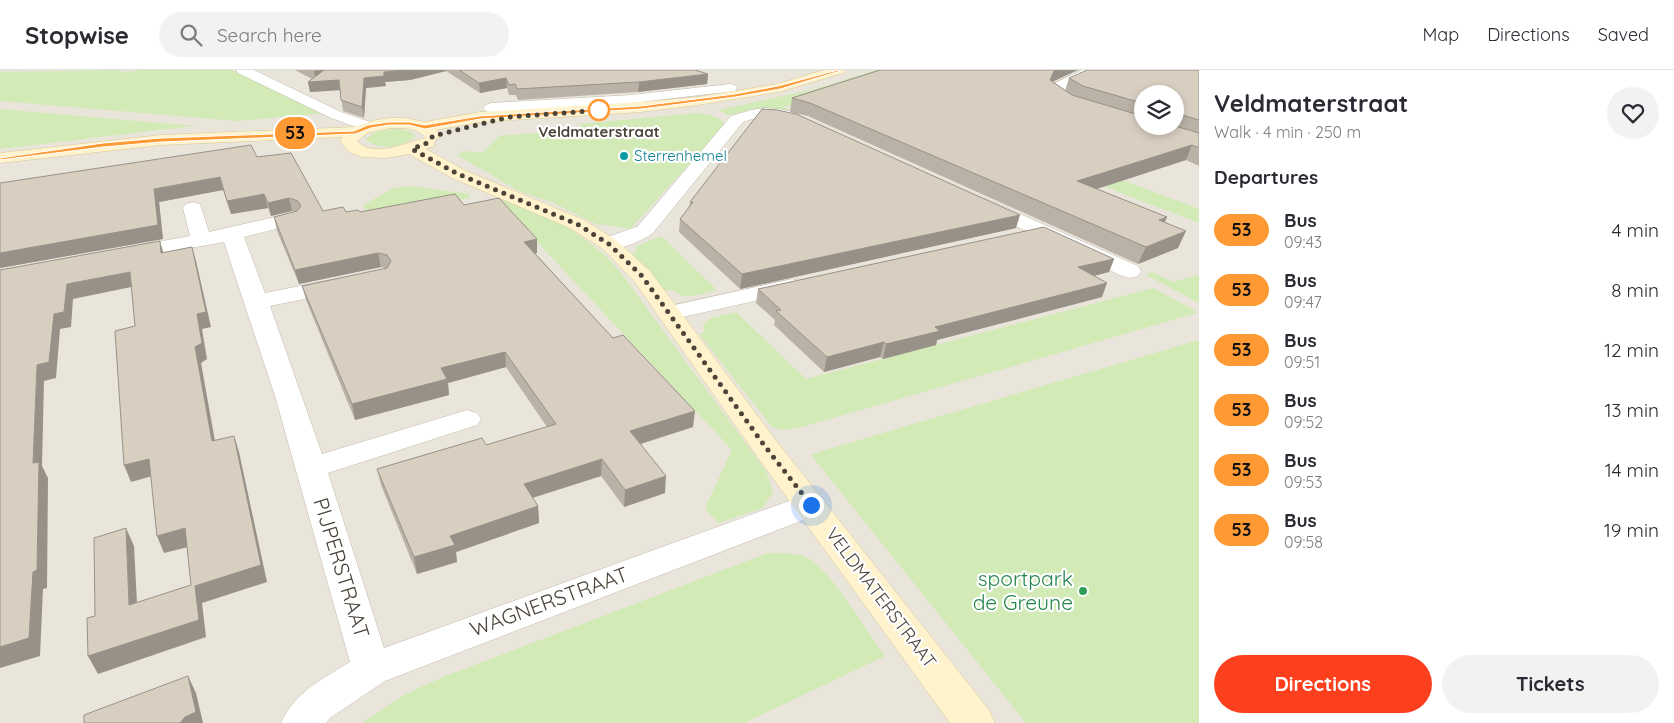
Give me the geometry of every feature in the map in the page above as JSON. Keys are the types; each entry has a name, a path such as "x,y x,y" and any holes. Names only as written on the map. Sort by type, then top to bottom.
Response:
{"main road":[{"path":"0,158 152,141 255,137 284,141 358,133 402,123 429,131 509,117 698,101 778,88 838,70"},
{"path":"358,133 355,148 366,152 389,153 412,149 427,143 429,131"},
{"name":"VELDMATERSTRAAT","path":"412,149 458,174 577,224 609,244 642,276 764,445 974,723"}],"street":[{"path":"243,70 336,115 358,133"},
{"path":"1092,110 1073,104 1055,94 1056,88 1093,70"},
{"path":"492,108 631,99 730,88"},
{"path":"684,93 698,101"},
{"path":"509,117 516,110 529,106"},
{"path":"609,244 634,236 644,230 737,119 752,114 774,114 788,116 810,125"},
{"path":"971,198 1130,271"},
{"path":"193,208 202,240"},
{"path":"106,258 232,234 292,220"},
{"path":"1015,239 1043,231"},
{"name":"PIJPERSTRAAT","path":"232,234 258,301 311,468 371,669"},
{"path":"258,301 362,280"},
{"path":"669,313 813,282"},
{"path":"311,468 467,418"},
{"name":"WAGNERSTRAAT","path":"302,723 316,705 371,669 811,505"}],"shaded area":[{"path":"0,70 1199,70 1199,723 0,723"}],"green space":[{"path":"118,70 123,73 138,70 231,70 326,113 238,121 0,101 0,72"},
{"path":"876,70 899,70 865,83 1199,209 1199,223 858,91 783,107 791,112 766,108 728,115 719,110 815,89"},
{"path":"0,109 194,126 0,149"},
{"path":"698,113 722,120 724,126 630,229 598,225 552,202 521,192 457,155 464,151 482,153 499,136 583,129 579,124"},
{"path":"389,129 407,130 415,136 405,143 391,146 376,145 366,139 373,133"},
{"path":"410,186 470,194 469,198 368,216 363,205 394,188"},
{"path":"499,198 533,210 564,226 606,256 618,269 766,471 773,492 763,508 718,523 705,508 732,450 498,200"},
{"path":"661,236 717,290 688,296 677,294 673,290 664,291 632,253 637,251 635,247"},
{"path":"1152,272 1173,282 1199,275 1199,303 1146,275"},
{"path":"1153,288 1197,313 802,427 784,430 772,427 699,334 704,332 703,324 711,318 736,312 806,379"},
{"name":"sportpark de Greune","path":"1199,340 1199,723 1026,723 811,455"},
{"path":"768,553 800,555 810,559 819,566 839,590 885,656 744,723 362,723 406,694 443,677"}],"building":[{"path":"324,70 408,70 384,72 384,76 364,78 362,107 341,100 339,80 308,82"},
{"path":"459,70 695,70 708,74 639,82 517,89 515,84 509,85 506,78 479,83"},
{"path":"880,70 1056,70 1050,80 1072,95 1134,114 1134,135 1184,135 1184,129 1199,133 1199,148 1192,145 1077,181 1167,217 1159,220 1186,231 1146,247 810,103 792,98"},
{"path":"1087,70 1199,70 1199,120 1184,116 1184,85 1134,85 1134,101 1083,86 1069,78"},
{"path":"762,109 796,114 1020,215 742,274 680,219 693,202 690,202"},
{"path":"251,145 257,157 291,153 323,211 343,207 346,212 358,210 360,212 455,194 464,205 499,198 537,239 524,242 613,338 623,335 695,411 630,431 666,476 625,490 602,459 524,484 538,506 450,536 455,545 414,557 377,469 482,438 486,445 556,424 505,352 441,368 447,379 352,404 302,286 387,268 391,261 387,255 378,253 295,270 274,217 297,211 301,206 298,201 289,198 268,203 264,194 227,201 220,177 154,189 158,225 0,253 0,183"},
{"path":"1044,227 1114,259 1078,267 1107,283 935,327 940,331 886,344 884,342 827,357 776,311 781,310 758,289"},
{"path":"160,241 161,253 192,247 206,312 197,314 202,343 195,347 212,441 234,436 261,565 195,586 199,620 88,656 87,618 95,616 94,538 126,528 129,605 191,585 185,528 157,536 149,459 124,465 115,331 135,326 130,272 67,284 64,312 54,314 49,362 37,365 33,463 39,462 37,570 33,572 29,638 0,647 0,270"},
{"path":"188,676 196,712 185,717 180,723 84,723 84,715"}],"bus line":[{"name":"53","path":"0,158 161,140 355,132 364,128 389,123 415,124 425,127 493,116 509,117 641,107 735,96 778,88 838,70"}],"place":[{"name":"Veldmaterstraat","path":"599,110"},
{"name":"Sterrenhemel","path":"624,156"},
{"name":"sportpark de Greune","path":"1083,591"}],"route":[{"path":"599,110 604,110 509,117 433,136 427,143 412,149 458,174 577,224 609,244 642,276 764,445 811,505"}]}
